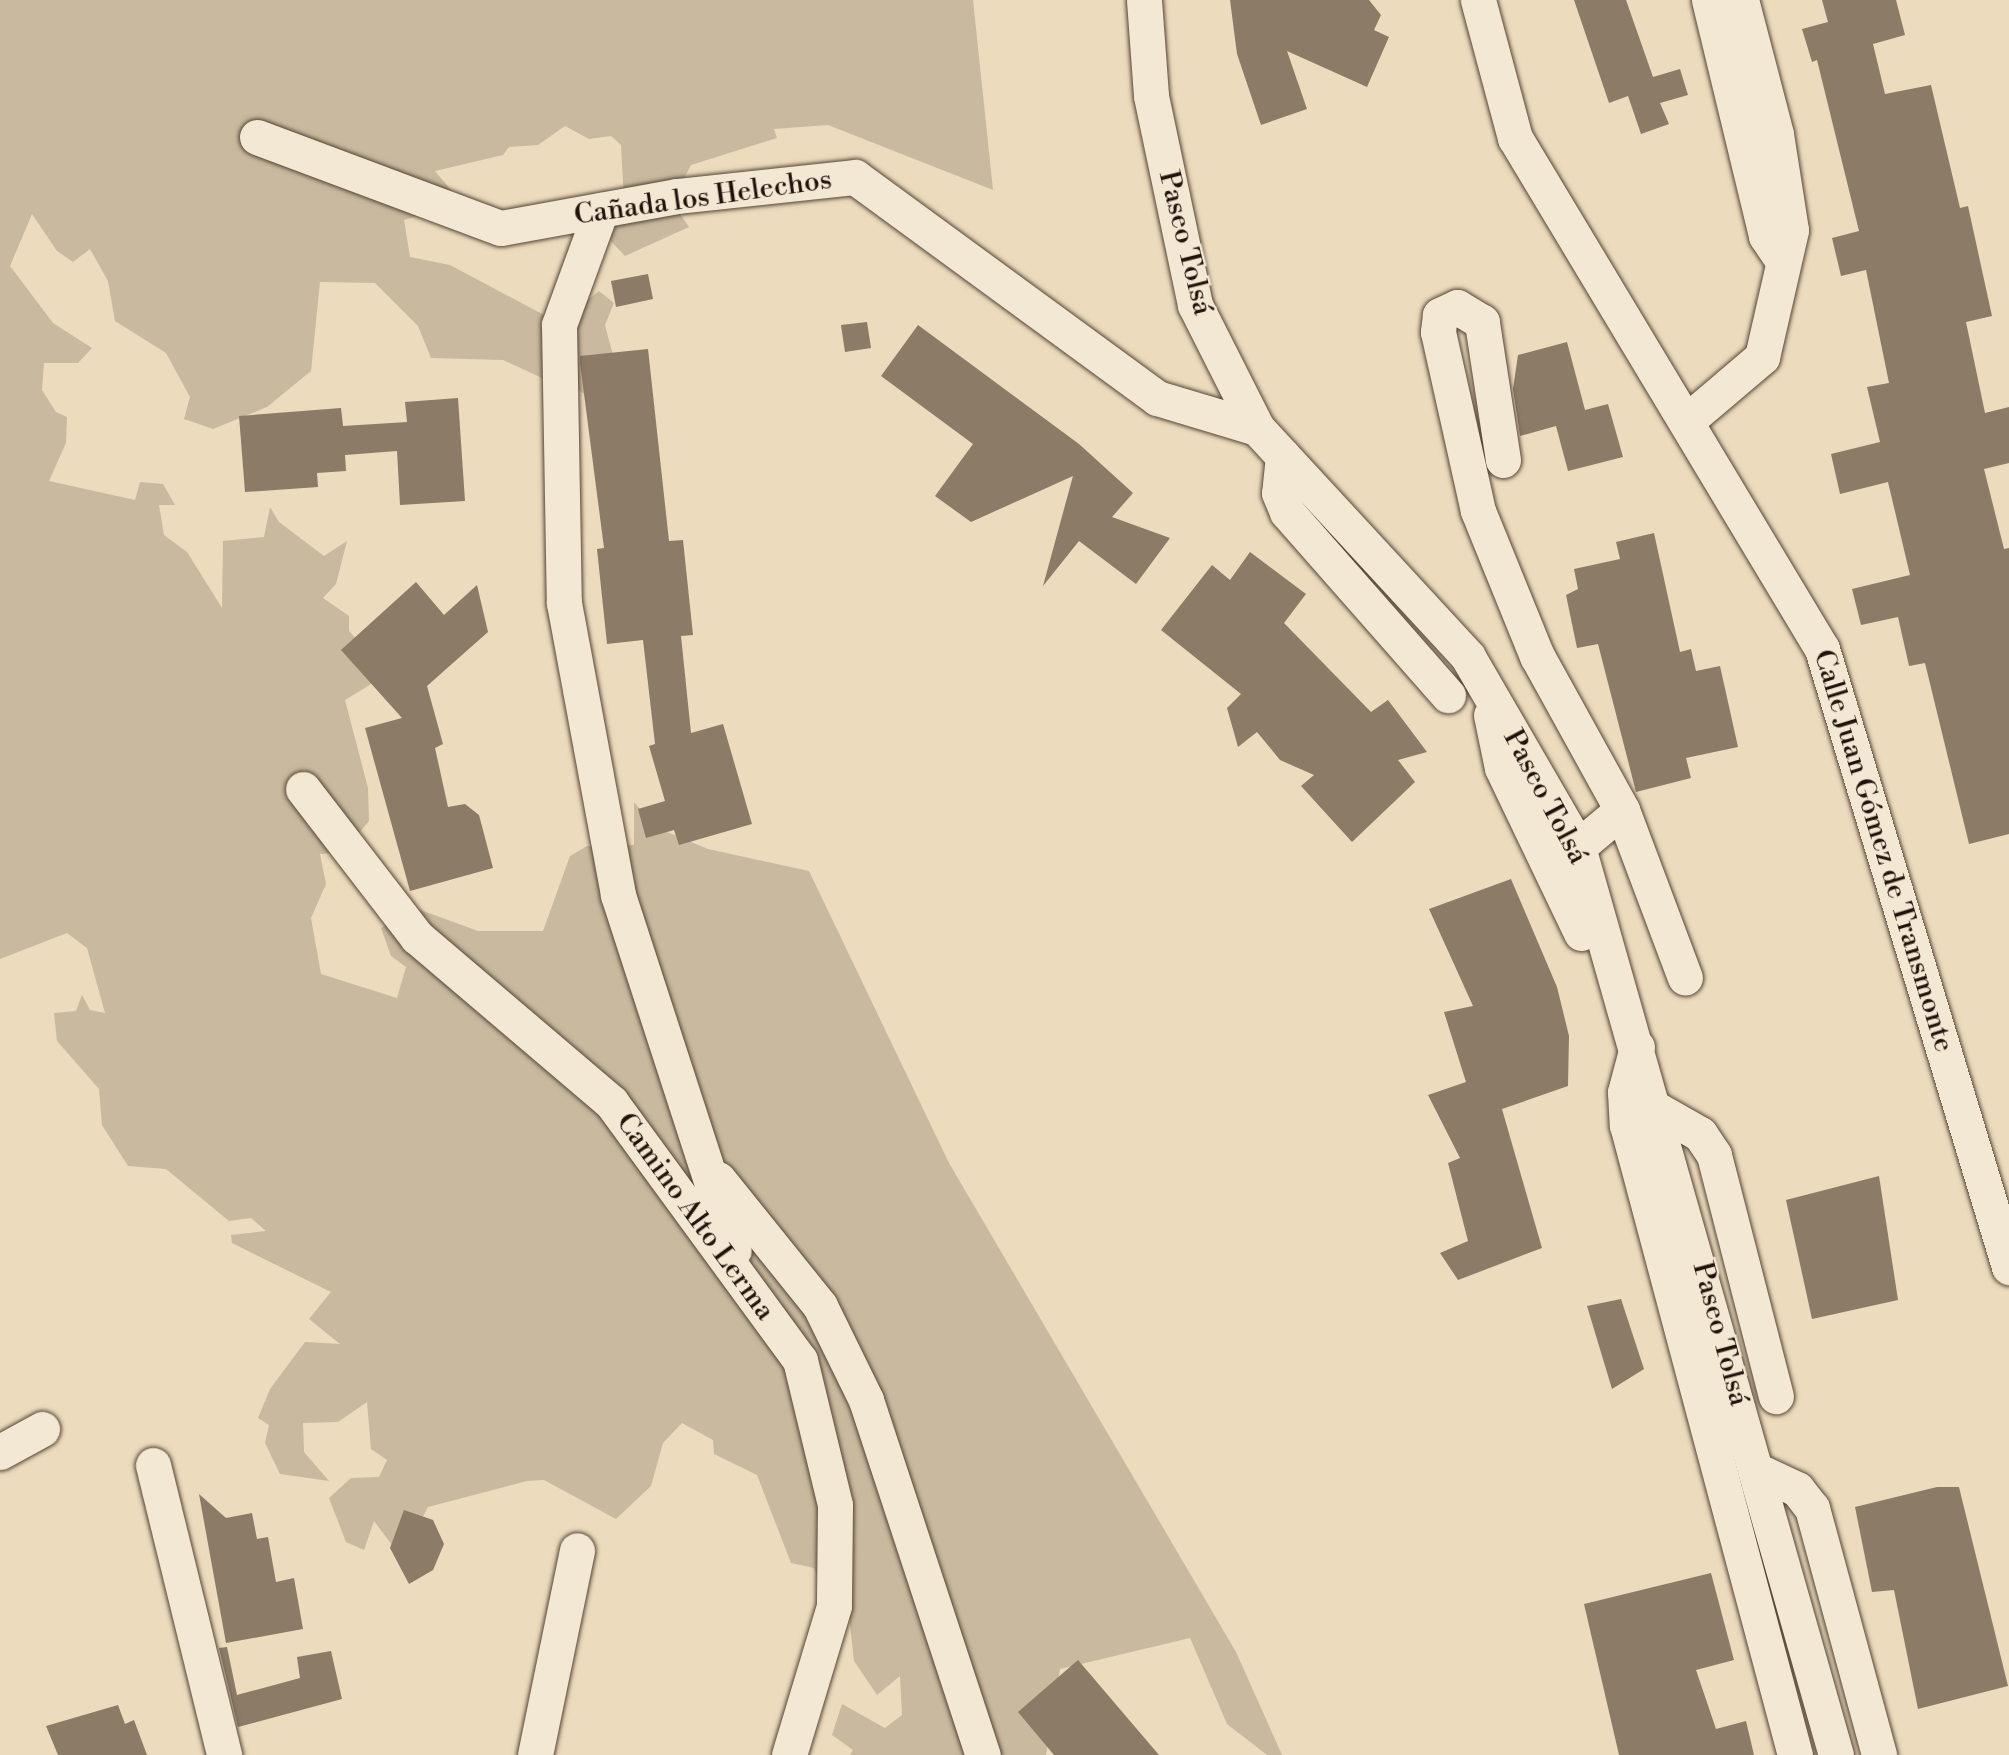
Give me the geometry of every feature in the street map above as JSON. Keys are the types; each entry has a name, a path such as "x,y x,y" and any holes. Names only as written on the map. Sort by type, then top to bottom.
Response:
{"street":[{"name":"Paseo Tolsá","path":"1144,0 1151,96 1195,305 1257,428 1468,657 1578,847 1656,1109 1836,1755"},
{"name":"Calle Juan Gómez de Transmonte","path":"1478,0 1515,138 1689,419 1822,649 2009,1267"},
{"path":"1689,419 1762,356 1780,257 1791,230 1709,0"},
{"path":"1741,0 1760,138"},
{"name":"Cañada los Helechos","path":"257,137 501,228 601,210 855,177 1157,398 1257,428"},
{"path":"601,210 559,326 564,603 618,895 745,1284"},
{"path":"1503,460 1482,321 1457,307 1440,315 1438,332 1478,511 1537,656 1622,810 1685,978"},
{"path":"1283,456 1279,493 1287,512 1448,695"},
{"path":"1489,694 1502,768 1565,888 1609,1010"},
{"name":"Camino Alto Lerma","path":"303,789 417,937 611,1102 800,1360 835,1505 834,1606 789,1755"},
{"path":"1578,847 1622,810"},
{"path":"1637,1047 1625,1092 1627,1125 1795,1755"},
{"path":"1656,1109 1700,1134 1714,1155 1776,1396"},
{"path":"703,1160 820,1306 866,1400 983,1755"},
{"path":"0,1452 42,1429"},
{"path":"153,1465 224,1755"},
{"path":"1758,1471 1797,1489 1812,1508 1880,1755"},
{"path":"535,1755 577,1550"}],"shaded area":[{"path":"0,0 973,0 993,190 828,125 774,129 777,138 691,165 672,202 689,227 625,256 592,221 624,201 621,145 611,136 589,139 565,126 538,145 509,147 503,155 435,171 462,203 404,220 410,257 450,265 559,323 599,291 614,303 605,325 626,404 606,408 578,390 578,365 544,379 503,360 431,358 418,326 375,283 320,282 311,371 267,407 213,429 184,419 190,397 166,353 115,321 108,281 90,249 73,262 57,251 32,214 10,266 53,323 92,348 78,363 44,363 42,390 56,412 67,417 66,443 49,481 135,500 140,482 163,484 175,505 159,505 164,535 187,552 222,608 223,541 264,537 270,507 279,522 324,556 347,541 336,584 323,598 349,616 349,631 375,659 376,681 345,700 368,788 369,821 343,852 320,854 326,884 311,918 321,974 397,998 406,967 391,956 381,928 418,909 478,931 543,931 570,856 587,846 634,845 634,802 655,827 708,849 809,871 949,1163 1236,1652 1282,1755 1267,1755 1227,1724 1190,1638 1060,1669 1046,1755 850,1755 853,1750 832,1735 842,1704 885,1728 902,1715 900,1676 877,1695 854,1661 849,1615 825,1597 814,1568 791,1563 757,1475 714,1454 713,1440 682,1423 663,1443 651,1486 616,1519 544,1480 527,1481 428,1507 401,1557 374,1521 364,1550 346,1542 329,1498 351,1478 379,1477 387,1460 371,1449 367,1402 338,1422 303,1423 304,1452 329,1481 280,1474 265,1443 269,1425 258,1418 270,1389 305,1342 340,1344 309,1319 331,1292 232,1243 231,1235 266,1231 251,1218 229,1221 166,1169 128,1166 102,1125 99,1089 57,1041 54,1013 76,1011 82,995 90,1010 105,1013 87,948 67,933 0,959"}],"building":[{"path":"1230,0 1369,0 1381,15 1374,30 1389,37 1367,87 1287,51 1307,109 1261,125 1237,54"},
{"path":"1574,0 1626,0 1653,77 1680,69 1688,95 1660,103 1669,124 1641,134 1628,96 1609,103"},
{"path":"1822,0 1896,0 1905,35 1873,44 1885,94 1931,85 1960,208 1968,206 1992,316 1966,322 1985,413 2009,407 2009,463 1984,469 2004,549 2009,548 2009,834 1969,844 1925,663 1909,666 1898,617 1861,625 1852,589 1910,575 1888,482 1840,494 1831,454 1880,442 1867,387 1889,383 1866,270 1841,276 1832,238 1859,231 1817,60 1812,62 1802,29 1828,22"},
{"path":"648,274 653,299 616,307 611,281"},
{"path":"867,322 871,348 845,352 841,325"},
{"path":"918,325 1079,444 1133,493 1112,517 1170,538 1136,584 1079,541 1043,586 1073,476 971,522 935,496 973,444 881,376"},
{"path":"1567,342 1585,410 1608,404 1623,457 1568,471 1556,426 1520,436 1513,389 1518,355"},
{"path":"648,349 669,541 683,540 693,635 681,636 691,733 723,724 752,824 679,845 674,830 646,838 638,809 665,801 649,746 655,744 643,640 607,644 597,549 604,548 580,363 580,356"},
{"path":"458,398 465,501 400,505 397,451 345,455 346,471 317,473 318,487 245,492 239,416 341,408 343,426 407,422 405,402"},
{"path":"1654,533 1680,652 1691,649 1696,671 1720,666 1738,747 1686,758 1691,778 1636,792 1598,644 1577,648 1566,595 1578,589 1574,569 1620,559 1616,542"},
{"path":"1250,552 1306,594 1284,623 1371,712 1388,700 1427,752 1398,760 1415,782 1352,842 1301,786 1314,775 1280,760 1257,732 1238,747 1227,708 1241,694 1161,630 1212,565 1230,580"},
{"path":"416,582 444,615 477,585 488,632 427,686 443,744 435,748 448,807 465,804 479,815 493,868 410,891 365,728 402,718 341,650"},
{"path":"1511,879 1557,987 1569,1036 1568,1086 1502,1109 1542,1248 1458,1280 1440,1253 1468,1241 1448,1163 1460,1158 1428,1095 1466,1082 1444,1012 1473,1006 1429,909"},
{"path":"1879,1176 1898,1300 1812,1319 1786,1200"},
{"path":"1621,1299 1644,1369 1612,1389 1587,1306"},
{"path":"1937,1487 1959,1487 2008,1686 1918,1709 1894,1590 1872,1592 1855,1507"},
{"path":"199,1494 226,1518 252,1513 257,1539 268,1537 276,1582 294,1578 303,1629 226,1643"},
{"path":"404,1510 433,1520 444,1544 433,1570 409,1584 390,1548"},
{"path":"1711,1573 1734,1660 1696,1670 1716,1729 1746,1721 1754,1755 1619,1755 1584,1604"},
{"path":"227,1647 237,1695 300,1678 297,1657 331,1651 342,1699 238,1727 219,1648"},
{"path":"1078,1660 1159,1755 1054,1755 1018,1712"},
{"path":"118,1705 125,1724 134,1720 147,1755 58,1755 46,1726"}]}
